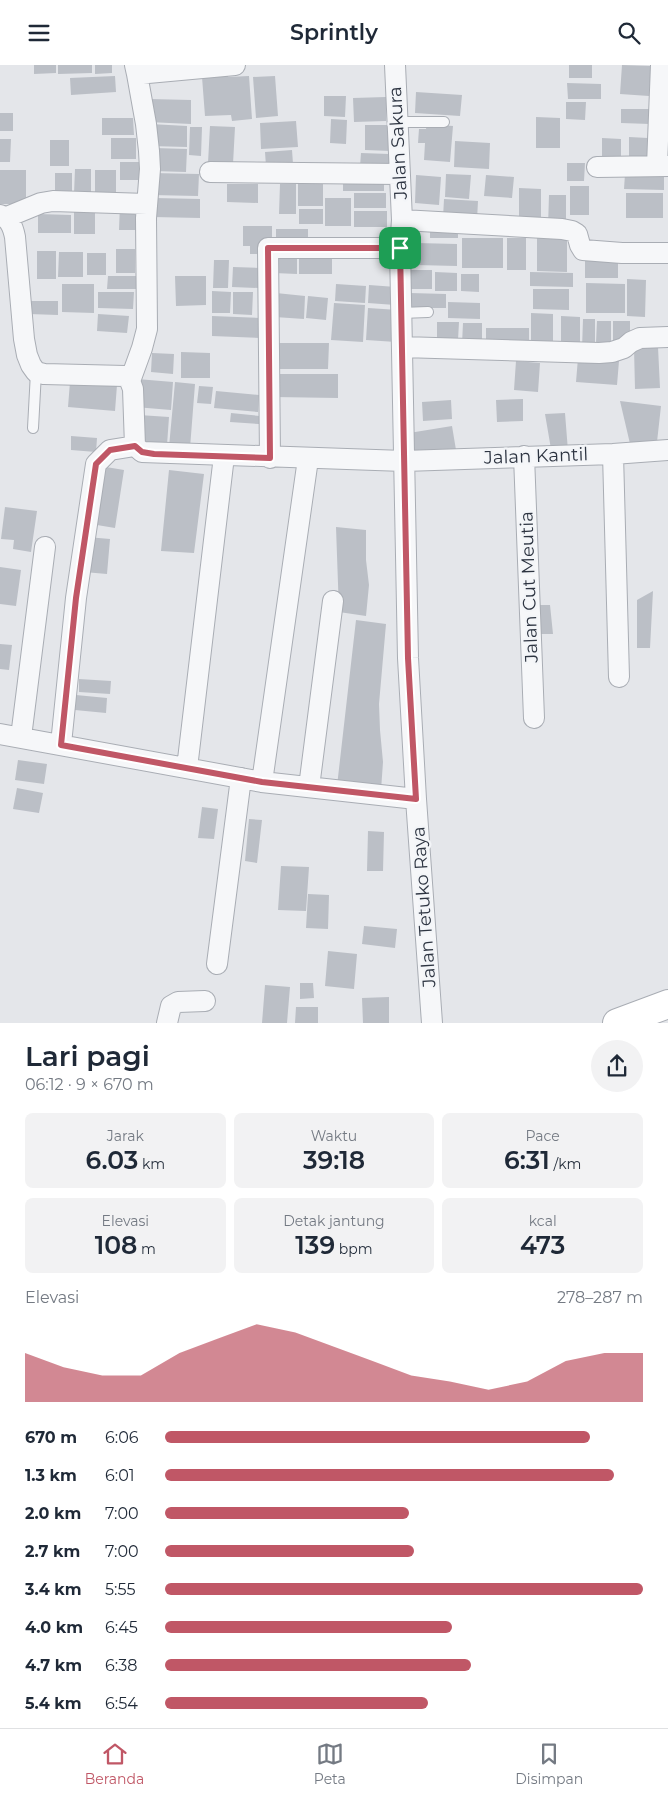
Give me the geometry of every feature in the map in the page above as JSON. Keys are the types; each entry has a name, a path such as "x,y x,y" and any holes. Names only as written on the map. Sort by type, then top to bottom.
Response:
{"main road":[{"path":"618,1023 668,1003"}],"street":[{"path":"130,381 147,329 146,228 150,169 146,124 136,70 235,65"},
{"name":"Jalan Sakura","path":"394,65 402,220 400,248 404,461"},
{"path":"598,167 662,166 660,65"},
{"path":"210,172 399,174"},
{"path":"61,745 76,598 96,464 110,450 135,446 133,389 130,381 125,376 44,374 36,372 29,360 24,339 15,237 13,228 3,216 40,203 53,201 147,203"},
{"path":"402,220 562,229 577,234 583,250 592,252 668,253"},
{"path":"270,458 268,248 400,248"},
{"path":"402,347 600,353 624,348 640,338 668,337"},
{"name":"Jalan Kantil","path":"135,446 142,452 154,454 404,461 613,454 668,450"},
{"path":"613,454 619,677"},
{"path":"187,768 224,456"},
{"name":"Jalan Cut Meutia","path":"524,456 534,718"},
{"path":"262,782 308,459"},
{"name":"Jalan Tetuko Raya","path":"404,461 408,658 432,1023"},
{"path":"21,737 45,547"},
{"path":"308,787 333,601"},
{"path":"0,735 21,737 262,782 416,799"},
{"path":"217,964 241,778"},
{"path":"167,1023 171,1006 178,1002 189,1000 205,1001"}],"lane":[{"path":"397,122 444,121"},
{"path":"401,313 428,312"},
{"path":"34,428 36,372"}],"building":[{"path":"34,65 56,65 56,73 34,74"},
{"path":"58,65 92,65 92,73 58,74"},
{"path":"95,65 112,65 112,73 95,74"},
{"path":"569,65 592,65 592,78 569,78"},
{"path":"622,65 651,66 649,96 620,94"},
{"path":"228,75 228,77 249,76 252,119 232,121 231,115 205,116 202,77"},
{"path":"115,76 116,92 71,95 70,78"},
{"path":"275,76 278,116 256,118 253,77"},
{"path":"567,83 601,84 601,99 568,99"},
{"path":"416,92 462,95 460,116 415,113"},
{"path":"324,96 346,96 345,117 324,116"},
{"path":"386,97 386,121 354,122 353,98"},
{"path":"149,99 191,100 191,124 148,122"},
{"path":"566,102 586,102 585,120 566,119"},
{"path":"621,109 650,109 650,124 621,123"},
{"path":"0,113 13,113 13,131 0,131"},
{"path":"536,117 560,118 560,148 536,148"},
{"path":"102,118 133,118 134,135 102,135"},
{"path":"331,119 347,120 346,144 330,143"},
{"path":"296,121 298,147 261,149 260,123"},
{"path":"150,124 187,126 187,147 150,146"},
{"path":"427,124 453,126 450,162 424,160 425,143 418,143 419,129 426,129"},
{"path":"365,125 391,125 391,151 365,150"},
{"path":"210,126 235,127 233,164 208,163"},
{"path":"190,127 202,127 201,156 189,155"},
{"path":"629,137 648,138 648,163 629,163"},
{"path":"111,138 136,138 136,159 111,159"},
{"path":"602,138 621,139 621,159 602,159"},
{"path":"0,139 11,139 10,162 0,162"},
{"path":"50,140 69,140 69,166 50,166"},
{"path":"455,141 490,143 489,169 454,167"},
{"path":"154,148 187,149 186,172 153,171"},
{"path":"292,150 293,164 266,166 265,152"},
{"path":"361,153 389,154 389,168 360,167"},
{"path":"120,162 140,162 140,180 120,180"},
{"path":"567,163 585,163 584,181 567,181"},
{"path":"75,169 91,169 91,194 74,194"},
{"path":"0,170 26,170 26,204 0,204"},
{"path":"95,170 116,170 116,193 95,193"},
{"path":"55,173 72,173 72,199 55,199"},
{"path":"152,173 199,174 198,196 151,195"},
{"path":"446,174 471,175 469,199 445,197"},
{"path":"625,174 664,174 664,190 624,189"},
{"path":"416,175 441,177 439,205 415,203"},
{"path":"486,175 514,177 512,198 484,196"},
{"path":"343,176 384,176 384,191 343,191"},
{"path":"298,177 323,177 323,206 298,206"},
{"path":"227,184 258,184 258,203 227,202"},
{"path":"280,184 296,184 296,214 279,214"},
{"path":"570,186 589,186 589,215 570,215"},
{"path":"519,188 541,189 541,223 519,223"},
{"path":"354,193 386,193 386,208 354,208"},
{"path":"626,193 663,193 663,218 626,218"},
{"path":"549,195 566,195 566,227 548,227"},
{"path":"154,198 200,199 200,218 153,217"},
{"path":"325,198 351,198 351,226 325,226"},
{"path":"444,199 478,201 477,220 443,218"},
{"path":"120,204 140,204 139,230 119,230"},
{"path":"74,209 95,210 95,234 74,234"},
{"path":"299,209 323,209 323,224 299,224"},
{"path":"354,211 387,211 387,227 354,227"},
{"path":"38,214 71,215 71,233 38,233"},
{"path":"430,224 458,225 458,238 430,238"},
{"path":"243,226 272,226 272,246 261,254 250,254 250,246 243,246"},
{"path":"276,229 308,229 308,246 276,246"},
{"path":"462,238 503,238 503,268 462,268"},
{"path":"507,238 526,238 526,270 507,270"},
{"path":"537,238 567,239 567,272 537,271"},
{"path":"417,243 457,244 457,266 416,265"},
{"path":"116,249 135,249 135,273 116,273"},
{"path":"37,251 56,251 56,279 37,279"},
{"path":"59,252 83,252 83,277 58,277"},
{"path":"87,253 106,253 106,275 87,275"},
{"path":"297,253 297,274 274,273 274,254"},
{"path":"299,254 332,254 332,274 299,274"},
{"path":"585,257 618,258 618,278 585,278"},
{"path":"214,260 229,260 228,288 213,288"},
{"path":"233,267 260,268 259,288 232,287"},
{"path":"411,270 432,270 432,289 411,289"},
{"path":"435,272 457,273 457,291 435,291"},
{"path":"530,272 573,273 573,287 530,286"},
{"path":"461,274 479,274 479,292 461,291"},
{"path":"108,276 136,276 136,289 107,289"},
{"path":"175,276 206,276 206,305 176,306"},
{"path":"627,279 646,280 645,317 627,316"},
{"path":"586,283 625,284 625,313 586,313"},
{"path":"62,284 94,284 94,313 62,312"},
{"path":"336,284 366,286 365,303 335,301"},
{"path":"369,285 396,287 395,305 368,303"},
{"path":"533,289 569,289 569,310 533,309"},
{"path":"212,291 231,292 230,313 212,313"},
{"path":"98,292 134,292 133,309 98,308"},
{"path":"233,292 253,292 252,315 233,314"},
{"path":"276,293 305,296 304,319 275,317"},
{"path":"410,293 446,294 446,308 409,308"},
{"path":"308,296 328,298 326,320 306,318"},
{"path":"29,301 58,301 58,315 29,314"},
{"path":"448,302 480,303 480,319 448,318"},
{"path":"334,303 365,305 363,342 331,340"},
{"path":"368,308 398,310 396,342 366,340"},
{"path":"531,313 553,314 553,348 531,348"},
{"path":"98,314 129,316 127,333 97,331"},
{"path":"212,316 261,318 261,338 212,336"},
{"path":"561,316 580,317 580,349 561,349"},
{"path":"583,319 595,319 595,349 582,349"},
{"path":"597,321 611,321 611,343 596,343"},
{"path":"613,321 630,321 630,340 613,340"},
{"path":"437,322 459,322 458,340 437,340"},
{"path":"463,323 482,323 482,345 462,344"},
{"path":"486,328 529,328 529,347 486,346"},
{"path":"276,343 329,343 328,369 276,369"},
{"path":"658,347 660,388 635,389 634,348"},
{"path":"181,352 210,353 210,378 181,378"},
{"path":"152,353 174,354 173,374 151,372"},
{"path":"578,358 619,361 617,385 576,382"},
{"path":"516,361 540,363 538,392 514,390"},
{"path":"274,374 338,374 338,398 274,397"},
{"path":"137,379 173,382 171,410 135,407"},
{"path":"70,382 117,385 115,411 68,407"},
{"path":"175,382 195,384 190,448 169,447"},
{"path":"199,386 213,387 211,404 197,403"},
{"path":"216,391 259,395 258,412 214,408"},
{"path":"523,399 523,421 497,422 496,400"},
{"path":"451,400 452,419 423,421 422,402"},
{"path":"620,401 661,406 657,442 631,448"},
{"path":"231,413 260,416 259,424 230,422"},
{"path":"565,413 568,451 551,449 545,414"},
{"path":"139,415 169,417 167,445 137,443"},
{"path":"452,426 456,450 413,457 409,433"},
{"path":"71,436 97,438 96,452 71,450"},
{"path":"100,466 124,470 115,528 91,524"},
{"path":"169,470 204,474 194,553 161,551"},
{"path":"5,507 37,511 31,552 13,549 14,540 1,539"},
{"path":"336,527 366,530 366,560 369,585 366,616 339,612"},
{"path":"87,537 110,539 107,574 84,572"},
{"path":"0,567 21,570 16,606 0,604"},
{"path":"653,591 650,648 637,648 637,600"},
{"path":"538,605 550,605 553,634 540,634"},
{"path":"356,620 386,624 379,704 383,762 381,790 337,786"},
{"path":"0,644 12,645 9,670 0,669"},
{"path":"79,679 111,681 110,694 79,692"},
{"path":"76,695 107,698 106,713 75,710"},
{"path":"18,760 47,764 44,784 15,780"},
{"path":"17,788 43,793 39,813 13,809"},
{"path":"202,807 218,809 214,839 198,838"},
{"path":"249,819 262,820 257,863 245,861"},
{"path":"368,831 384,832 383,871 367,871"},
{"path":"281,866 309,867 306,911 278,910"},
{"path":"308,894 329,895 328,929 306,928"},
{"path":"364,926 397,929 395,948 362,944"},
{"path":"328,951 357,954 354,989 325,986"},
{"path":"300,983 313,983 314,998 300,999"},
{"path":"265,985 290,987 287,1023 262,1023"},
{"path":"389,997 389,1023 363,1023 362,998"},
{"path":"296,1007 318,1007 318,1023 295,1023"}],"route":[{"path":"268,248 400,248 408,658 416,799 262,782 61,745 76,598 96,464 110,450 135,446 142,452 154,454 270,458 268,248"}]}
